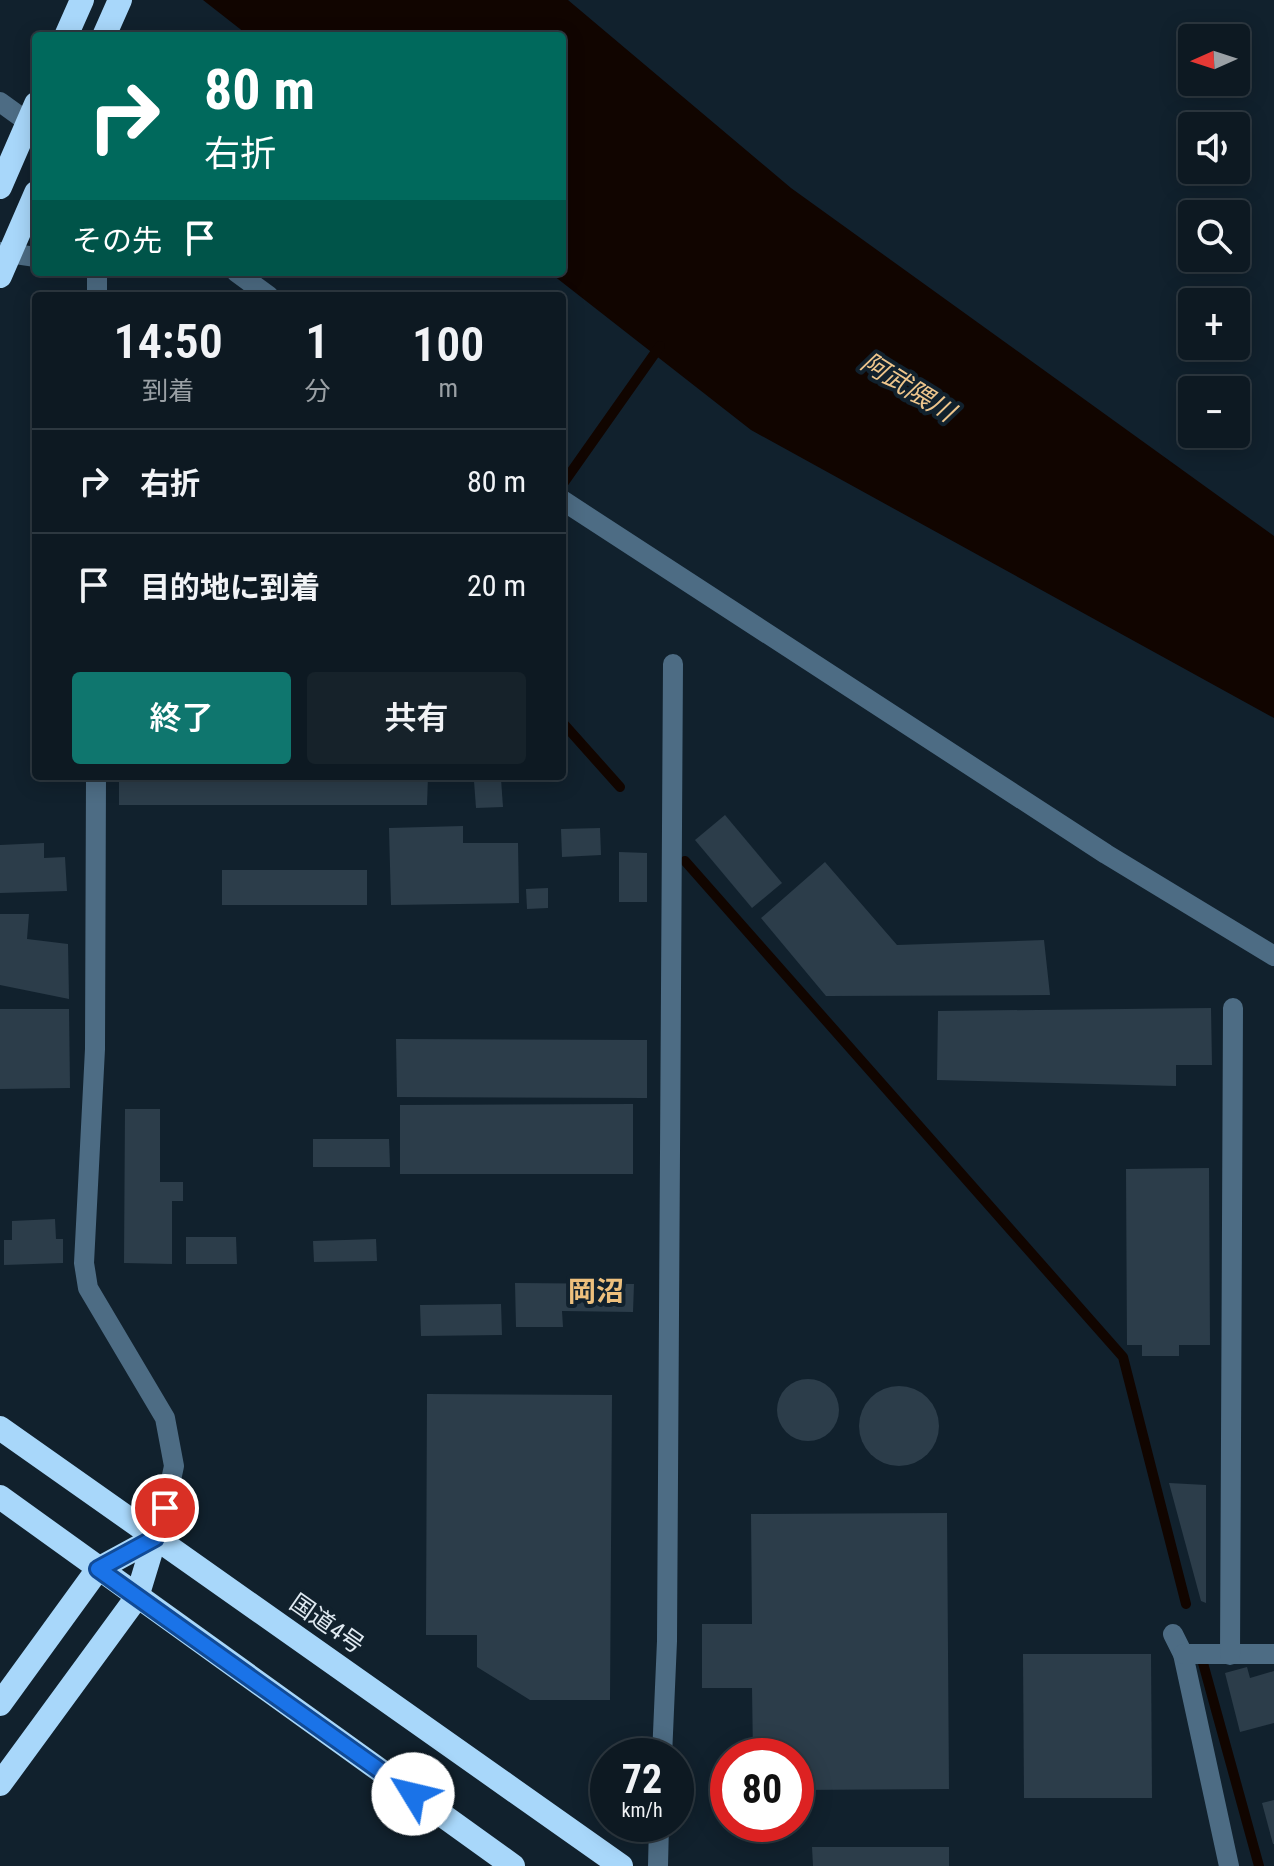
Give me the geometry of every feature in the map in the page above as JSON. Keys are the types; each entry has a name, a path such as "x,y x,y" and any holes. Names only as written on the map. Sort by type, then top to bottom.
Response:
{"highway":[{"path":"68,32 82,0"},
{"path":"106,32 120,0"},
{"path":"0,187 32,113"},
{"path":"0,276 32,202"},
{"name":"国道4号","path":"0,1428 621,1866"},
{"path":"0,1497 513,1866"},
{"path":"0,1704 98,1569 155,1538"},
{"path":"0,1784 137,1597 155,1538"}],"street":[{"path":"0,102 32,125"},
{"path":"0,252 32,256"},
{"path":"242,276 264,292"},
{"path":"566,503 1106,854 1274,956"},
{"path":"663,1738 668,1625 673,664"},
{"path":"96,780 95,1049 84,1263 88,1288 165,1418 174,1466 155,1538"},
{"path":"1230,1655 1233,1008"},
{"path":"1173,1634 1183,1654 1229,1866"},
{"path":"1183,1654 1274,1654"},
{"path":"658,1866 659,1842"}],"water":[{"name":"阿武隈川","path":"203,0 568,0 791,188 1274,536 1274,718 751,430 554,276 566,276 566,32 244,32"}],"building":[{"path":"119,780 428,780 427,805 119,805"},
{"path":"501,780 503,807 476,808 474,781"},
{"path":"725,815 782,883 752,908 695,840"},
{"path":"463,826 463,843 518,843 519,903 391,905 389,828"},
{"path":"600,828 601,855 562,857 561,829"},
{"path":"44,843 44,858 65,857 67,891 0,893 0,845"},
{"path":"619,852 647,853 647,902 619,902"},
{"path":"825,862 897,945 1044,940 1050,995 826,996 761,918"},
{"path":"222,870 367,870 367,905 222,905"},
{"path":"548,888 548,908 527,909 526,889"},
{"path":"0,914 29,914 27,939 68,944 69,999 0,985"},
{"path":"1211,1008 1212,1065 1176,1065 1176,1086 937,1080 938,1011"},
{"path":"0,1009 69,1009 70,1088 0,1089"},
{"path":"396,1039 647,1040 647,1098 397,1097"},
{"path":"633,1104 633,1174 400,1174 400,1105"},
{"path":"125,1109 160,1109 160,1182 183,1182 183,1201 172,1201 172,1264 124,1263"},
{"path":"313,1139 389,1139 390,1167 313,1167"},
{"path":"1209,1168 1210,1345 1179,1345 1179,1356 1142,1356 1142,1345 1127,1345 1126,1169"},
{"path":"55,1219 56,1239 63,1239 63,1263 4,1265 4,1240 12,1240 12,1221"},
{"path":"186,1237 236,1237 237,1264 186,1264"},
{"path":"376,1239 377,1261 314,1262 313,1241"},
{"path":"515,1283 634,1284 633,1312 562,1311 563,1327 516,1327"},
{"path":"501,1304 502,1335 421,1336 420,1305"},
{"path":"808,1379 820,1381 830,1388 837,1398 837,1422 830,1432 820,1439 808,1441 796,1439 786,1432 779,1422 777,1410 779,1398 786,1388 796,1381"},
{"path":"899,1386 914,1389 927,1398 936,1411 939,1426 936,1441 927,1454 914,1463 899,1466 884,1463 871,1454 862,1441 859,1426 862,1411 871,1398 884,1389"},
{"path":"427,1394 612,1395 610,1700 530,1700 477,1667 477,1635 426,1635"},
{"path":"1169,1483 1206,1485 1206,1603 1201,1601"},
{"path":"947,1513 949,1789 814,1790 814,1738 753,1738 752,1688 702,1688 702,1624 752,1624 751,1514"},
{"path":"1023,1654 1151,1654 1152,1798 1024,1798"},
{"path":"1247,1667 1250,1678 1274,1671 1274,1723 1240,1732 1225,1673"},
{"path":"1274,1800 1274,1844 1273,1844 1262,1803"},
{"path":"812,1847 949,1847 949,1866 813,1866"}],"waterway":[{"path":"566,479 660,346"},
{"path":"566,726 620,787"},
{"path":"685,861 1123,1357 1186,1604"},
{"path":"1203,1663 1259,1866"}],"district":[{"name":"岡沼","path":"596,1291"}],"route":[{"path":"165,1508 155,1538 98,1569 413,1794"}]}
